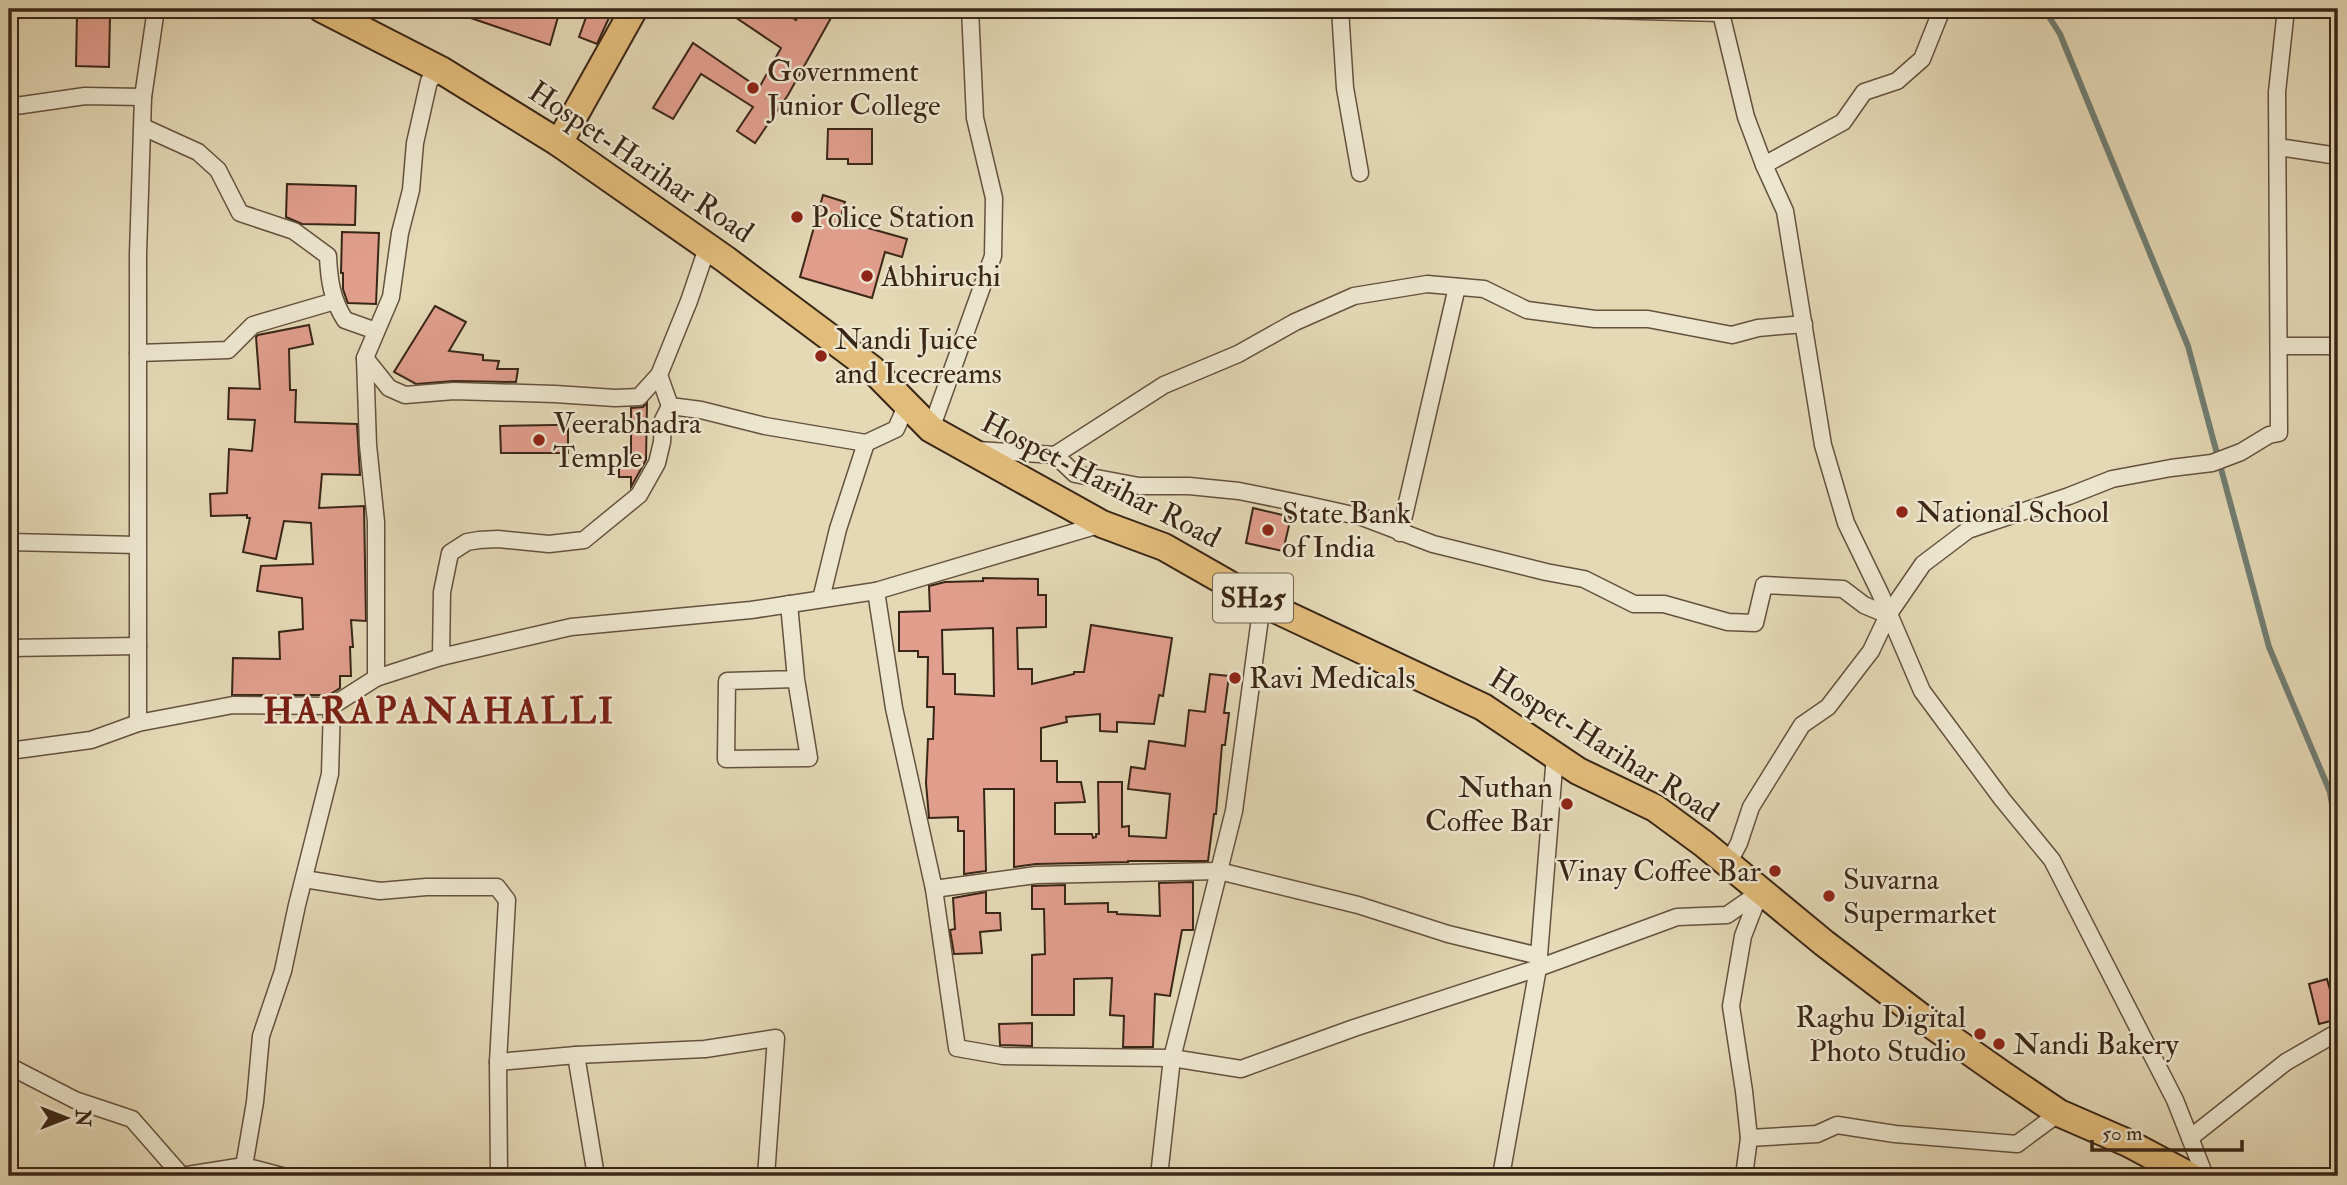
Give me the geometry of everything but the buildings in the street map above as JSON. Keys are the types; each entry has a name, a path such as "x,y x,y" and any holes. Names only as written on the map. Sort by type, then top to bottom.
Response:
{"main road":[{"path":"559,143 634,9"},
{"name":"Hospet-Harihar Road","path":"333,11 441,69 559,143 706,245 872,369 931,429 1101,524 1164,547 1262,603 1483,706 1578,771 1655,808 1929,1023 2059,1113 2128,1143 2190,1176"}],"street":[{"path":"138,723 138,254 144,97 156,9"},
{"path":"931,429 993,256 994,198 975,118 970,9"},
{"path":"1340,9 1345,88 1360,173"},
{"path":"1566,9 1720,11 1746,117 1785,211 1823,445 1846,523 1880,593 1922,691 2002,799 2052,860 2175,1100 2204,1176"},
{"path":"1764,165 1843,122 1864,92 1897,81 1905,74 1922,59 1942,9"},
{"path":"1728,864 1739,843 1751,807 1802,725 1828,707 1871,651 1888,615 1923,564 1968,530 2112,479 2212,463 2232,456 2269,435 2279,433 2277,92 2286,9"},
{"path":"376,678 376,522 368,445 365,358 391,297 400,233 411,190 415,143 429,81 441,69"},
{"path":"9,107 85,96 144,97"},
{"path":"143,127 198,152 218,170 240,213 294,231 328,256 335,301 345,320 376,331"},
{"path":"2278,147 2338,156"},
{"path":"365,358 389,388 405,396 454,391 639,397 659,375 689,301 706,245"},
{"path":"968,450 1055,455 1164,385 1238,354 1295,322 1354,296 1427,284 1484,289 1527,310 1595,319 1648,319 1732,335 1758,328 1804,324"},
{"path":"1400,533 1457,287"},
{"path":"138,353 228,350 253,325 335,301"},
{"path":"2280,346 2338,346"},
{"path":"442,657 443,592 450,553 467,542 479,540 549,544 584,540 639,495 657,463 663,420 670,406 659,375"},
{"path":"670,406 866,443 896,429 907,404"},
{"path":"821,599 838,529 866,443"},
{"path":"1055,455 1074,474 1139,486 1189,486 1239,491 1362,517 1400,533 1546,572 1584,579 1634,604 1664,604 1728,622 1755,623 1764,585 1843,589 1864,605 1888,615"},
{"path":"9,751 92,740 138,723 233,705 332,706 376,678 442,657 571,627 751,610 876,591 1101,524"},
{"path":"9,542 137,545"},
{"path":"876,591 894,708 934,889 957,1048 1003,1056 1172,1058 1241,1069 1539,962 1677,917 1727,915 1760,892"},
{"path":"1159,1176 1172,1058 1234,811 1262,603"},
{"path":"789,604 796,679 809,758 726,759 727,681 796,679"},
{"path":"9,648 138,646"},
{"path":"244,1166 255,1102 261,1036 283,971 330,774 332,706"},
{"path":"1501,1176 1539,962 1555,755"},
{"path":"934,889 1036,875 1219,871 1358,905 1539,962"},
{"path":"304,879 380,891 426,887 497,887 507,900 498,1062 499,1176"},
{"path":"1744,1176 1749,1138 1731,1006 1743,936 1760,892"},
{"path":"2190,1138 2287,1062 2338,1032"},
{"path":"498,1062 705,1049 776,1038 766,1176"},
{"path":"576,1055 596,1176"},
{"path":"9,1066 75,1100 132,1119 181,1175 244,1166 282,1176"},
{"path":"1749,1138 1817,1134 1837,1125 1895,1134 2017,1144 2059,1113"}],"waterway":[{"path":"2044,9 2060,34 2188,346 2269,647 2330,792 2338,842"}],"place":[{"name":"Government Junior College","path":"753,88"},
{"name":"Police Station","path":"797,217"},
{"name":"Abhiruchi","path":"867,276"},
{"name":"Nandi Juice and Icecreams","path":"821,356"},
{"name":"Veerabhadra Temple","path":"539,440"},
{"name":"National School","path":"1902,512"},
{"name":"State Bank of India","path":"1268,530"},
{"name":"Ravi Medicals","path":"1235,678"},
{"name":"Nuthan Coffee Bar","path":"1567,804"},
{"name":"Vinay Coffee Bar","path":"1775,871"},
{"name":"Suvarna Supermarket","path":"1829,896"},
{"name":"Raghu Digital Photo Studio","path":"1980,1034"},
{"name":"Nandi Bakery","path":"1999,1044"}],"district":[{"name":"HARAPANAHALLI","path":"439,711"}]}
